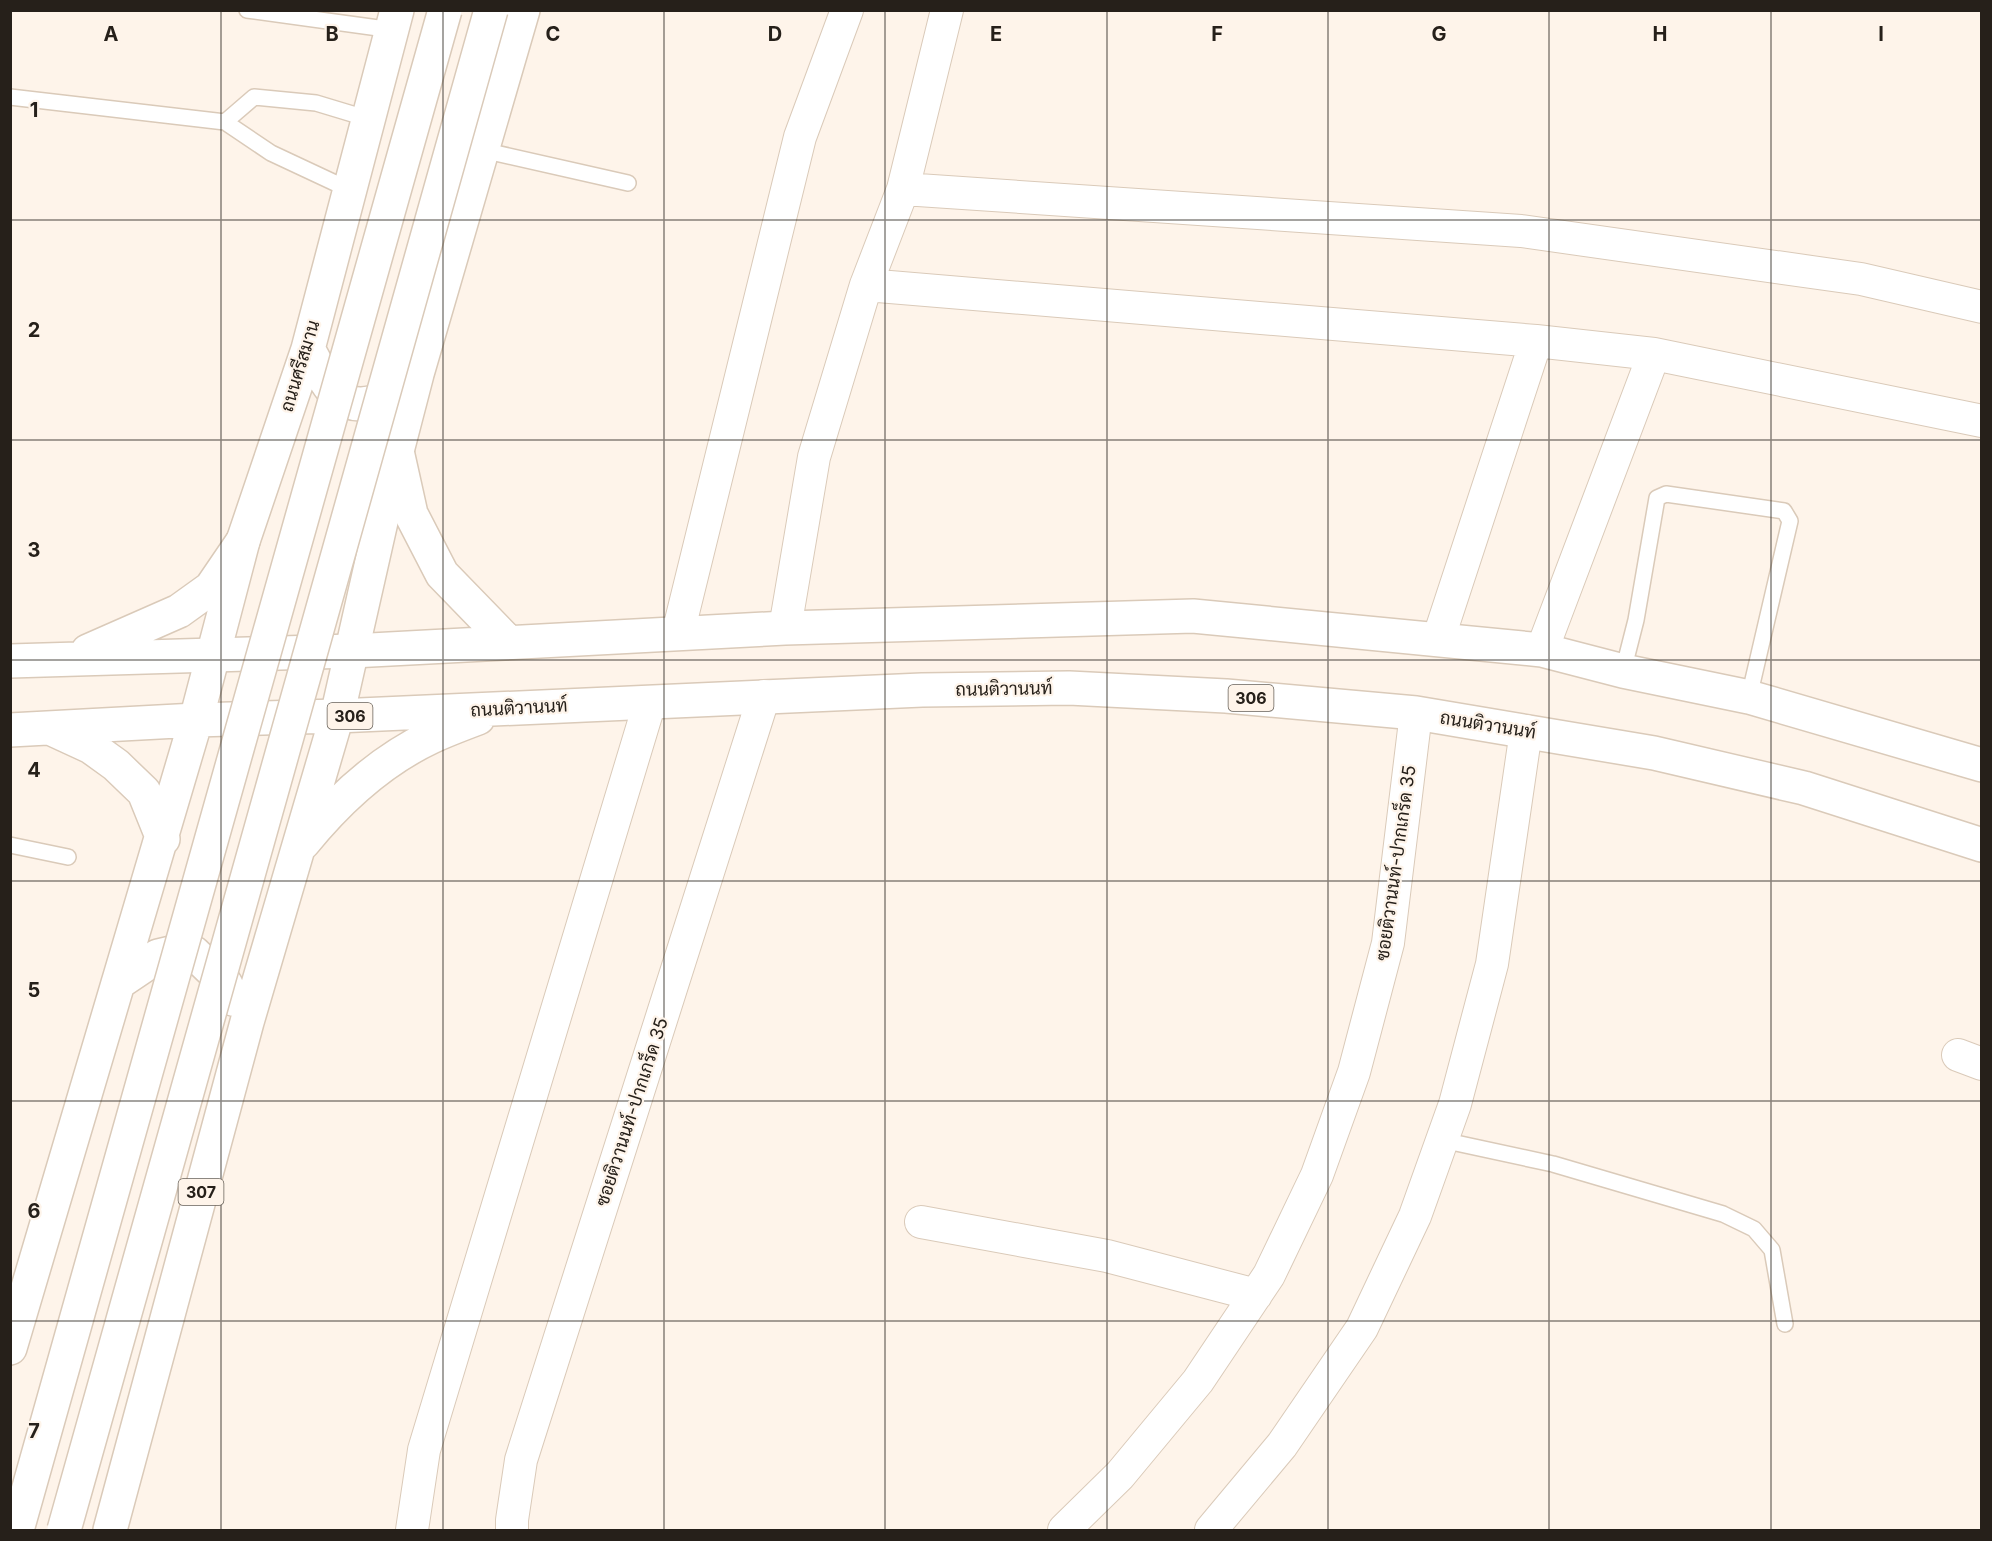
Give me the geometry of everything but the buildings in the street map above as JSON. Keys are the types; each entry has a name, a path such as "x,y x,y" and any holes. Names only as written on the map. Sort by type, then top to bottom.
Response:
{"main road":[{"path":"16,1530 445,10"},
{"path":"64,1530 491,10"},
{"path":"337,716 397,451 417,374 523,10"},
{"name":"ถนนศรีสมาน","path":"10,1348 163,838 243,542 308,349 395,20"},
{"path":"308,349 339,397 358,404 376,402 395,393 417,374"},
{"path":"397,451 411,514 442,574 508,642"},
{"path":"73,658 179,611 211,588 243,542"},
{"path":"10,661 352,651 785,628 1193,616 1542,650 1623,671 1749,697 1982,765"},
{"name":"ถนนติวานนท์","path":"10,730 196,720 337,716 922,690 1070,688 1226,696 1416,713 1654,753 1804,788 1982,845"},
{"path":"295,854 329,812 391,760 430,737 503,708"},
{"name":"307","path":"110,1530 246,1022 337,716"},
{"path":"50,728 91,747 116,765 144,792 163,838"},
{"path":"118,983 158,956 174,952 194,953 225,983 246,1022"}],"street":[{"path":"678,633 800,137 847,10"},
{"path":"785,628 814,457 866,285 903,189 947,10"},
{"path":"903,189 1521,231 1860,279 1982,307"},
{"path":"866,285 1536,341 1654,354 1982,422"},
{"path":"1438,640 1536,341"},
{"path":"1542,650 1654,354"},
{"name":"ซอยติวานนท์-ปากเกร็ด 35","path":"512,1530 521,1460 764,696"},
{"path":"412,1530 424,1450 650,702"},
{"name":"ซอยติวานนท์-ปากเกร็ด 35","path":"1064,1530 1120,1475 1198,1381 1269,1275 1317,1175 1354,1072 1388,943 1416,713"},
{"path":"1211,1530 1282,1445 1362,1328 1415,1216 1455,1104 1492,964 1526,731"},
{"path":"921,1222 1107,1256 1256,1295"}],"lane":[{"path":"247,10 395,20"},
{"path":"10,97 225,122 271,153 350,190"},
{"path":"225,122 254,98 316,103 369,119"},
{"path":"482,150 628,183"},
{"path":"1623,671 1636,620 1657,498 1666,494 1784,511 1790,521 1749,697"},
{"path":"10,845 68,857"},
{"path":"1442,1140 1553,1164 1723,1215 1754,1229 1772,1250 1785,1324"}]}
